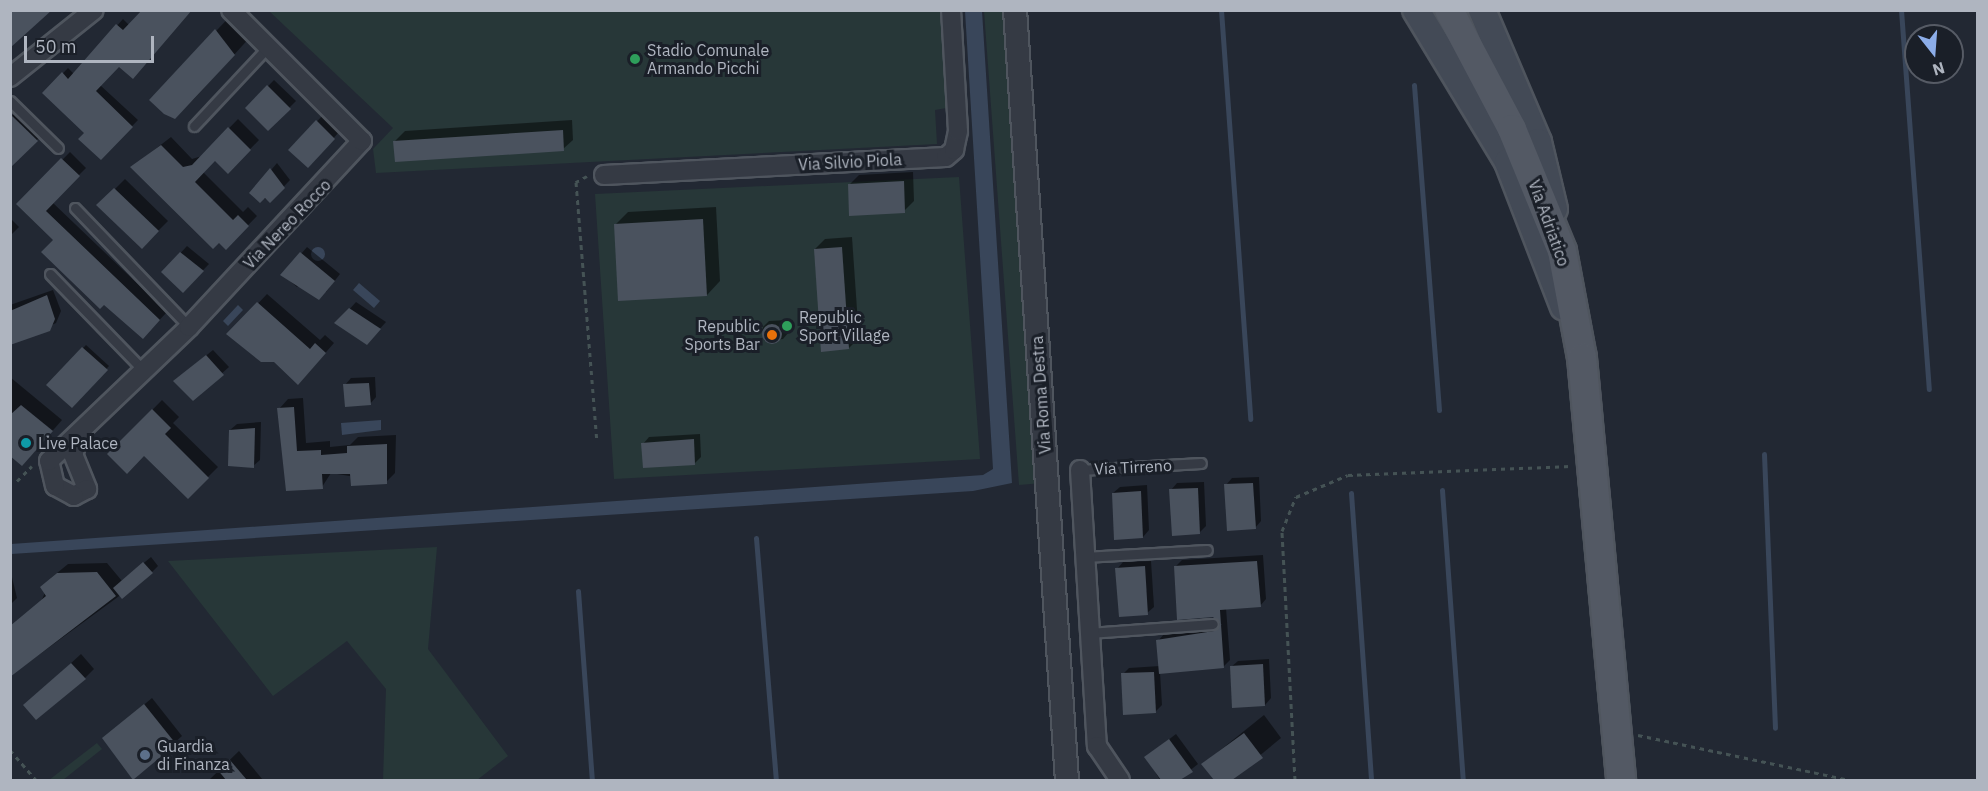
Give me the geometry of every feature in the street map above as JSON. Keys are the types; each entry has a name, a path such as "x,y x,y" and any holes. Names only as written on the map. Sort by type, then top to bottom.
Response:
{"main road":[{"path":"1416,10 1508,162 1582,358"},
{"name":"Via Adriatico","path":"1449,10 1512,129 1562,251 1582,358 1600,526 1621,780"},
{"path":"1482,10 1538,142 1562,251"}],"street":[{"path":"10,77 94,10"},
{"name":"Via Nereo Rocco","path":"79,437 189,327 362,141 231,10"},
{"name":"Via Silvio Piola","path":"604,175 946,157 954,150 958,131 951,10"},
{"name":"Via Roma Destra","path":"1015,10 1067,780"},
{"name":"Via Tirreno","path":"1080,470 1097,746 1120,780"}],"lane":[{"path":"194,126 268,47"},
{"path":"10,101 58,147"},
{"path":"75,208 189,327"},
{"path":"50,274 144,371"},
{"name":"Via Tirreno","path":"1080,470 1201,463"},
{"path":"1084,557 1207,550"},
{"path":"1089,633 1213,624"}],"path":[{"path":"597,442 576,182 582,176 604,175"},
{"path":"17,481 34,464"},
{"path":"1295,780 1282,531 1296,497 1348,475 1594,466"},
{"path":"1617,731 1850,780"},
{"path":"10,750 36,780"}],"shaded area":[{"name":"Stadio Comunale Armando Picchi","path":"269,11 947,11 952,107 935,110 937,144 376,173 373,149 393,128"},
{"path":"984,11 1006,11 1042,483 1019,485"},
{"name":"Republic Sport Village","path":"959,177 980,459 614,479 595,194"},
{"path":"437,547 428,649 508,756 477,780 383,780 386,689 347,641 273,696 168,561"},
{"path":"97,743 102,749 63,780 49,780"}],"water":[{"path":"965,11 982,11 1012,483 973,491 11,554 11,544 983,475 993,469"},
{"path":"315,247 321,247 325,254 321,261 315,261 311,257 311,251"},
{"path":"359,283 380,301 374,308 353,290"},
{"path":"238,305 243,310 228,326 223,321"},
{"path":"381,420 381,430 342,435 341,423"}],"building":[{"path":"10,10 52,10 10,48"},
{"path":"142,10 192,10 133,79 119,67 96,91 133,127 101,160 78,139 84,133 42,93 62,72 68,79 116,24 123,30"},
{"path":"215,29 235,55 175,119 164,114 149,100"},
{"path":"267,85 291,109 268,131 245,108"},
{"path":"10,114 38,141 10,168"},
{"path":"316,120 335,139 308,168 288,150"},
{"path":"228,127 251,150 228,174 215,161 195,182 233,220 238,215 249,226 226,250 219,243 213,249 130,167 161,145 183,167 192,165"},
{"path":"563,130 564,151 395,162 393,141"},
{"path":"61,158 80,176 46,211 160,320 143,339 104,305 100,309 41,252 53,240 16,204"},
{"path":"270,168 285,188 270,203 265,198 260,203 249,193"},
{"path":"904,181 905,213 849,216 848,184"},
{"path":"114,188 159,231 142,249 96,205"},
{"path":"703,219 707,296 618,301 614,224"},
{"path":"842,247 849,349 821,352 814,249"},
{"path":"180,252 204,271 183,293 161,272"},
{"path":"300,252 335,281 319,300 280,275"},
{"path":"47,295 55,319 50,331 10,345 10,311"},
{"path":"257,302 310,349 315,343 326,353 298,385 274,362 261,362 226,334"},
{"path":"349,308 381,329 367,345 334,323"},
{"path":"768,324 776,324 782,330 782,338 776,344 768,344 762,338 762,330"},
{"path":"82,347 108,370 72,408 46,385"},
{"path":"206,355 224,375 193,401 173,381"},
{"path":"369,383 371,405 345,407 343,384"},
{"name":"Live Palace","path":"21,405 53,431 22,466 10,456 10,415"},
{"path":"294,407 297,451 321,450 321,455 347,453 347,446 387,444 387,484 351,486 350,474 322,474 323,489 286,491 277,408"},
{"path":"152,409 171,428 165,434 209,478 188,499 144,456 127,474 107,454"},
{"path":"255,428 254,468 228,466 229,430"},
{"path":"694,439 695,465 643,468 641,443"},
{"path":"1253,483 1256,529 1227,531 1224,484"},
{"path":"1198,488 1200,534 1172,536 1169,489"},
{"path":"1141,491 1143,538 1114,540 1112,493"},
{"path":"1257,561 1261,607 1220,610 1224,668 1159,674 1156,640 1214,631 1220,624 1213,617 1177,620 1174,566"},
{"path":"143,562 153,573 122,599 113,588"},
{"path":"1145,566 1148,615 1119,617 1115,568"},
{"path":"97,572 116,596 10,677 10,626 46,596 40,587 57,573"},
{"path":"71,663 86,679 36,720 23,705"},
{"path":"1263,664 1265,706 1232,708 1230,666"},
{"path":"1154,672 1156,713 1123,715 1121,673"},
{"path":"144,704 176,744 133,780 102,738"},
{"path":"1244,733 1263,758 1232,780 1214,780 1201,764"},
{"path":"1169,739 1193,772 1180,780 1161,780 1144,757"},
{"path":"229,759 247,780 226,780 217,769"}],"waterway":[{"path":"1221,10 1250,419"},
{"path":"1901,10 1929,389"},
{"path":"1414,85 1439,410"},
{"path":"1764,454 1775,728"},
{"path":"1442,490 1463,780"},
{"path":"1351,493 1371,780"},
{"path":"756,538 776,780"},
{"path":"578,591 592,780"}],"place":[{"name":"Stadio Comunale Armando Picchi","path":"635,59"},
{"name":"Republic Sport Village","path":"787,326"},
{"name":"Republic Sports Bar","path":"772,335"},
{"name":"Live Palace","path":"26,443"},
{"name":"Guardia di Finanza","path":"145,755"}]}
